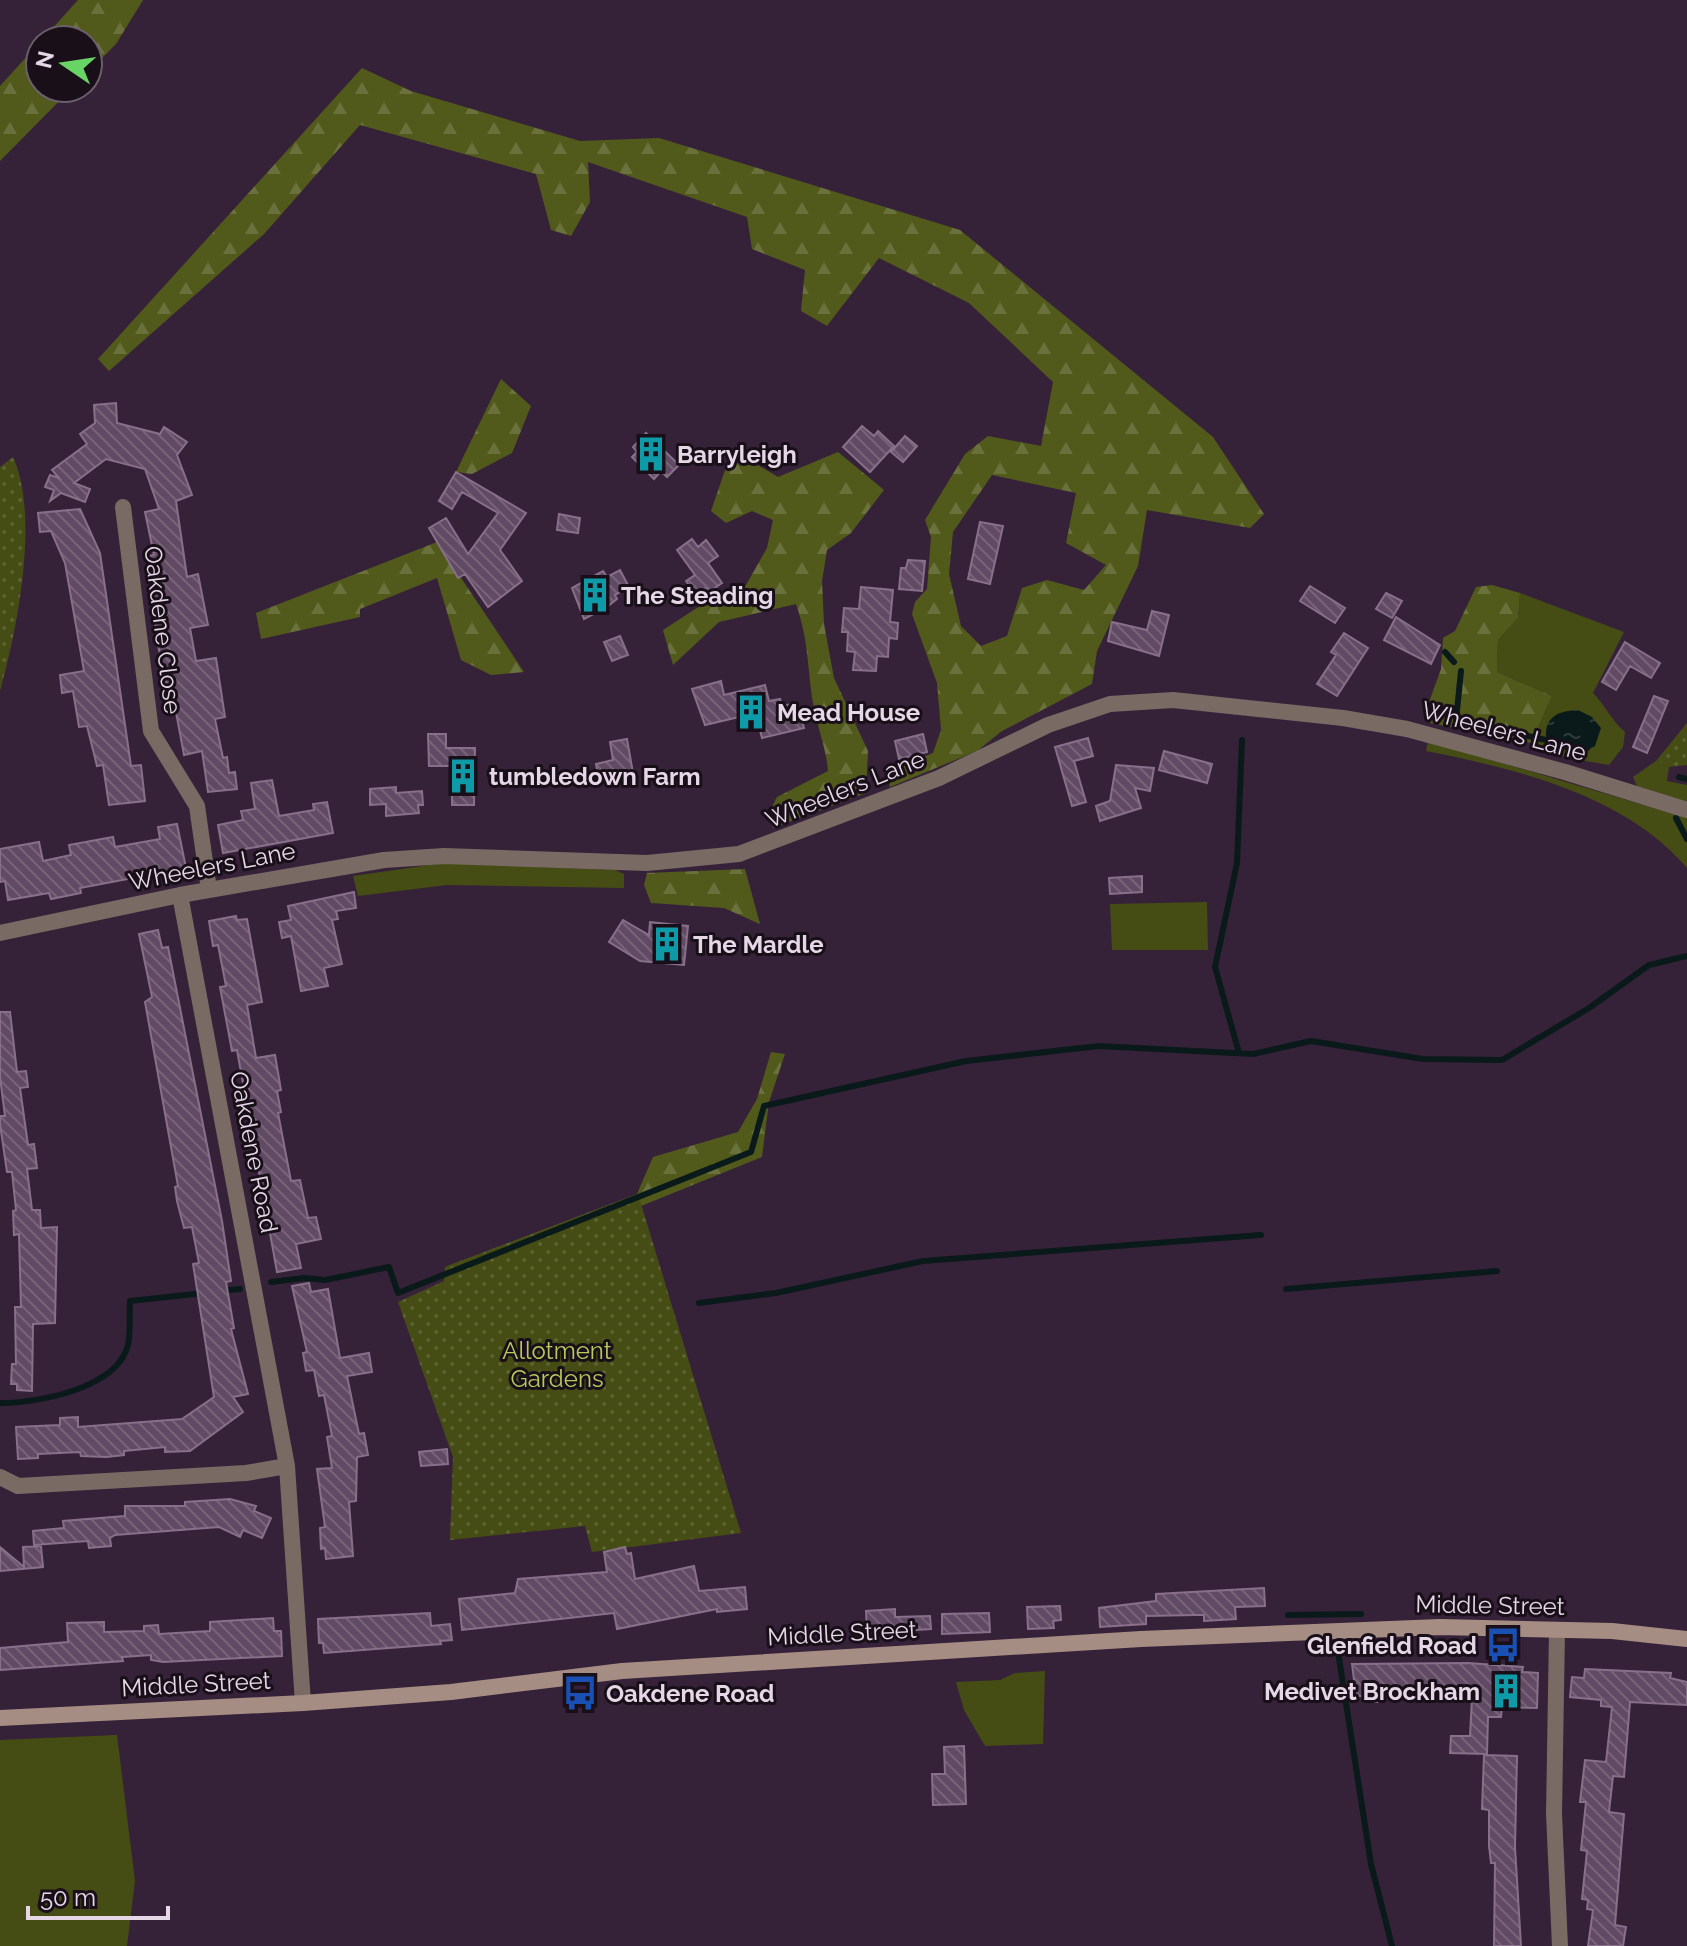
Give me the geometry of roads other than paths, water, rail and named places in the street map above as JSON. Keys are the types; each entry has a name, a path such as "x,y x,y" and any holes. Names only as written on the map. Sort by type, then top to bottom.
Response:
{"street":[{"name":"Oakdene Close","path":"123,507 151,731 197,806 209,890"},
{"name":"Wheelers Lane","path":"0,933 180,895 399,859 444,856 647,863 739,854 939,778 1048,725 1110,704 1173,700 1343,718 1407,729 1565,772 1687,810"},
{"name":"Oakdene Road","path":"180,895 287,1466 303,1703"},
{"path":"0,1477 18,1486 246,1473 287,1466"},
{"name":"Middle Street","path":"0,1718 303,1703 451,1692 622,1671 771,1660 1440,1627 1557,1630 1687,1639"},
{"path":"1557,1630 1554,1814 1560,1946"}],"water":[{"path":"1578,710 1592,717 1601,728 1595,746 1582,755 1547,744 1546,728 1552,718 1563,712"}],"waterway":[{"path":"1445,652 1454,662"},
{"path":"1461,671 1456,720 1546,740"},
{"path":"1239,1053 1215,967 1237,863 1242,740"},
{"path":"1679,777 1687,779"},
{"path":"1676,818 1687,839"},
{"path":"271,1282 304,1278 325,1280 389,1267 398,1293 751,1152 764,1106 966,1061 1099,1046 1253,1054 1311,1041 1423,1059 1502,1060 1589,1008 1649,965 1687,956"},
{"path":"699,1303 776,1293 923,1261 1261,1235"},
{"path":"1286,1289 1497,1271"},
{"path":"219,1291 240,1289"},
{"path":"0,1403 54,1396 92,1383 109,1373 121,1360 128,1345 130,1301 204,1293"},
{"path":"1288,1615 1361,1614"},
{"path":"1336,1639 1371,1864 1392,1946"}],"place":[{"name":"Barryleigh","path":"651,454"},
{"name":"The Steading","path":"595,595"},
{"name":"Mead House","path":"751,712"},
{"name":"tumbledown Farm","path":"463,776"},
{"name":"The Mardle","path":"667,944"},
{"name":"Glenfield Road","path":"1503,1645"},
{"name":"Medivet Brockham","path":"1506,1691"},
{"name":"Oakdene Road","path":"580,1693"}],"park label":[{"name":"Allotment Gardens","path":"557,1364"}]}
